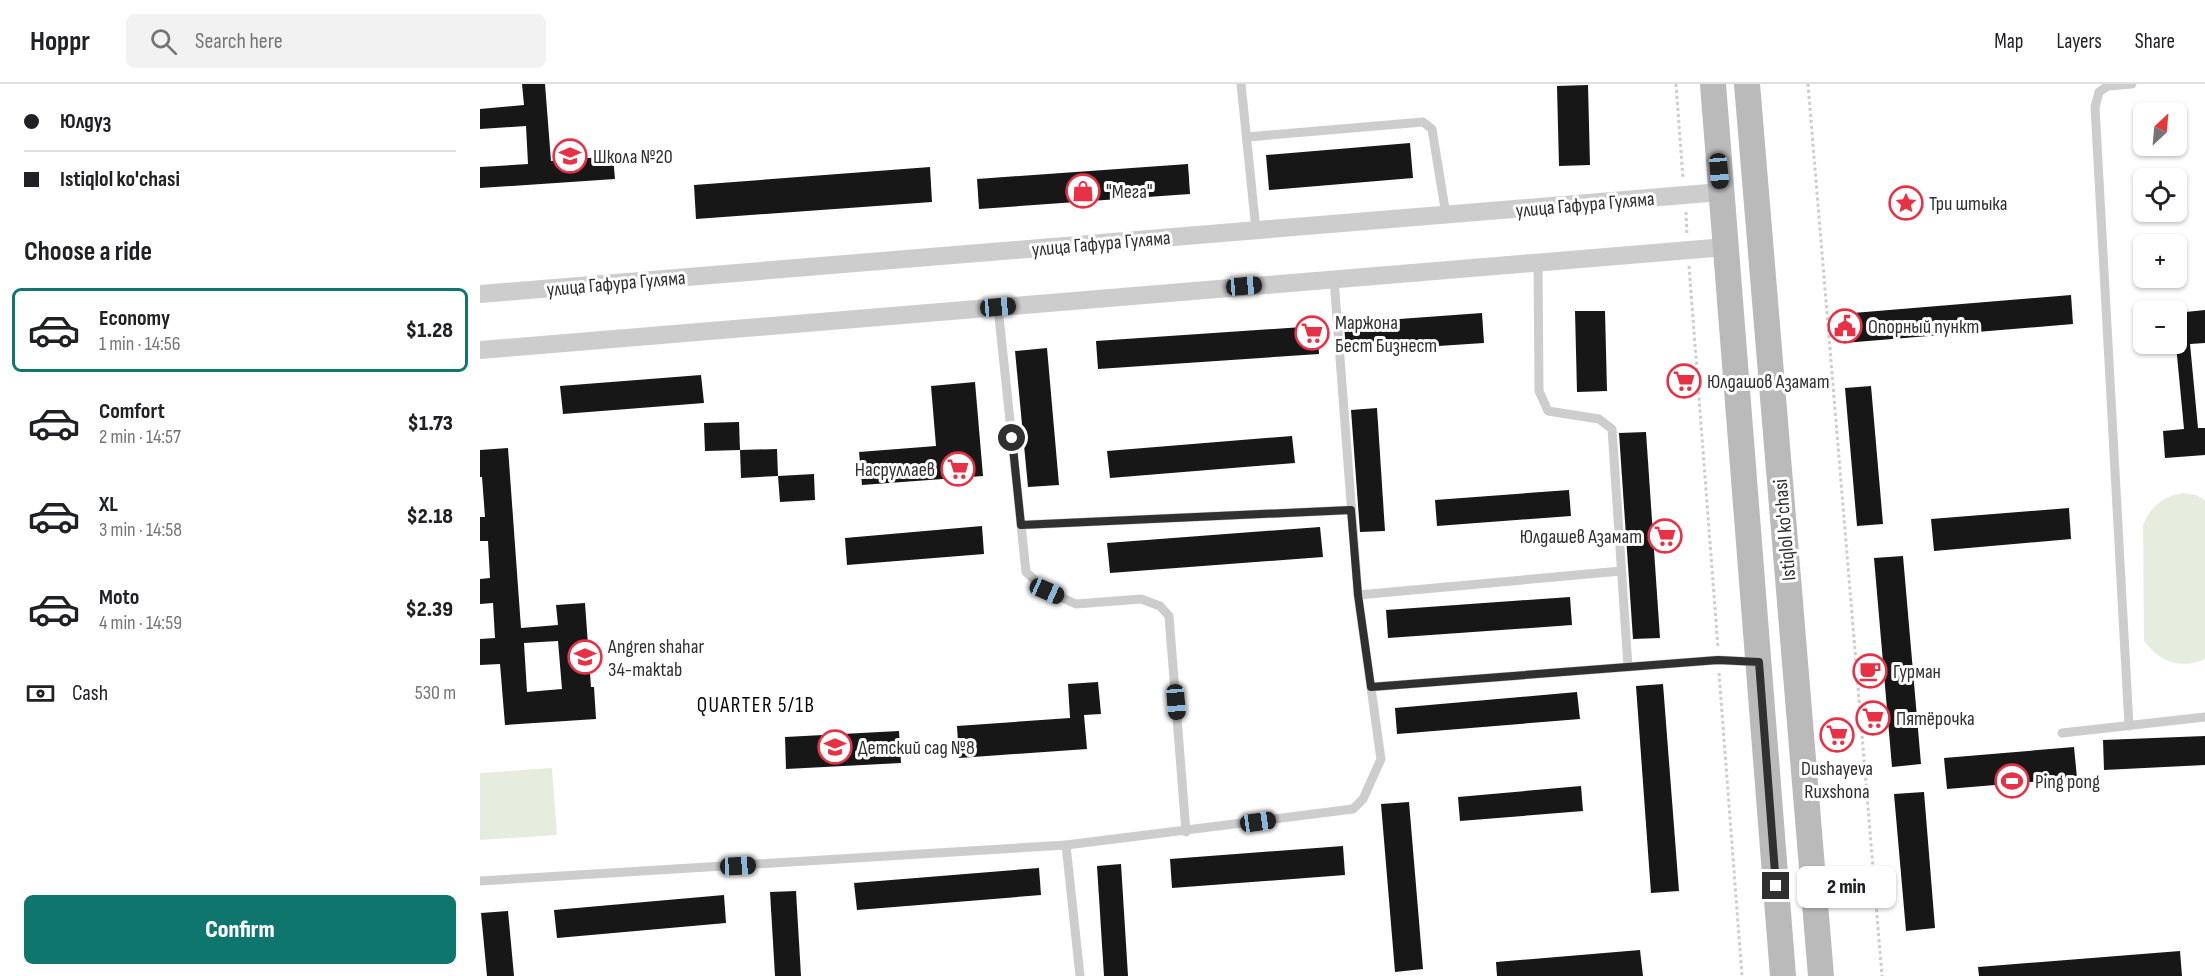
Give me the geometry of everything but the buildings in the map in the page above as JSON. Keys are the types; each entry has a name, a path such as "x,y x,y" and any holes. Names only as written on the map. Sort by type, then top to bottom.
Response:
{"main road":[{"name":"Istiqlol ko'chasi","path":"1713,84 1783,976"},
{"name":"Istiqlol ko'chasi","path":"1747,84 1821,976"},
{"path":"1734,343 1768,342"}],"street":[{"name":"улица Гафура Гуляма","path":"480,294 1721,192"},
{"path":"480,350 1725,247"}],"lane":[{"path":"1241,84 1256,230"},
{"path":"2129,726 2095,108 2099,92 2108,85 2132,84"},
{"path":"1247,137 1423,122 1431,129 1446,215"},
{"path":"1538,262 1539,391 1548,411 1599,419 1612,429 1628,667"},
{"path":"480,881 1066,846 1353,809 1363,799 1382,759 1358,595 1334,279"},
{"path":"998,307 1026,572 1047,591 1076,604 1141,599 1160,606 1169,616 1186,832"},
{"path":"1021,525 1351,510"},
{"path":"1358,595 1621,571"},
{"path":"1371,687 1718,660 1759,662"},
{"path":"2062,734 2205,717"},
{"path":"1066,846 1080,976"}],"path":[{"path":"1676,84 1742,976"},
{"path":"1808,84 1882,976"}],"green space":[{"path":"2183,493 2196,495 2205,500 2205,659 2179,664 2164,659 2144,641 2143,525 2158,503"},
{"path":"552,768 557,835 480,840 480,773"}],"place":[{"name":"Школа №20","path":"570,156"},
{"name":"\"Мега\"","path":"1083,191"},
{"name":"Три штыка","path":"1906,203"},
{"name":"Опорный пункт","path":"1845,326"},
{"name":"Маржона Бест Бизнест","path":"1312,333"},
{"name":"Юлдашов Азамат","path":"1684,381"},
{"name":"Насруллаев","path":"958,469"},
{"name":"Юлдашев Азамат","path":"1665,536"},
{"name":"Angren shahar 34-maktab","path":"585,657"},
{"name":"Гурман","path":"1870,671"},
{"name":"Пятёрочка","path":"1873,718"},
{"name":"Dushayeva Ruxshona","path":"1837,735"},
{"name":"Детский сад №8","path":"835,747"},
{"name":"Ping pong","path":"2012,781"}],"district":[{"name":"QUARTER 5/1B","path":"756,705"}],"route":[{"path":"1012,438 1021,525 1351,510 1358,595 1371,687 1718,660 1759,662 1776,886"}]}
